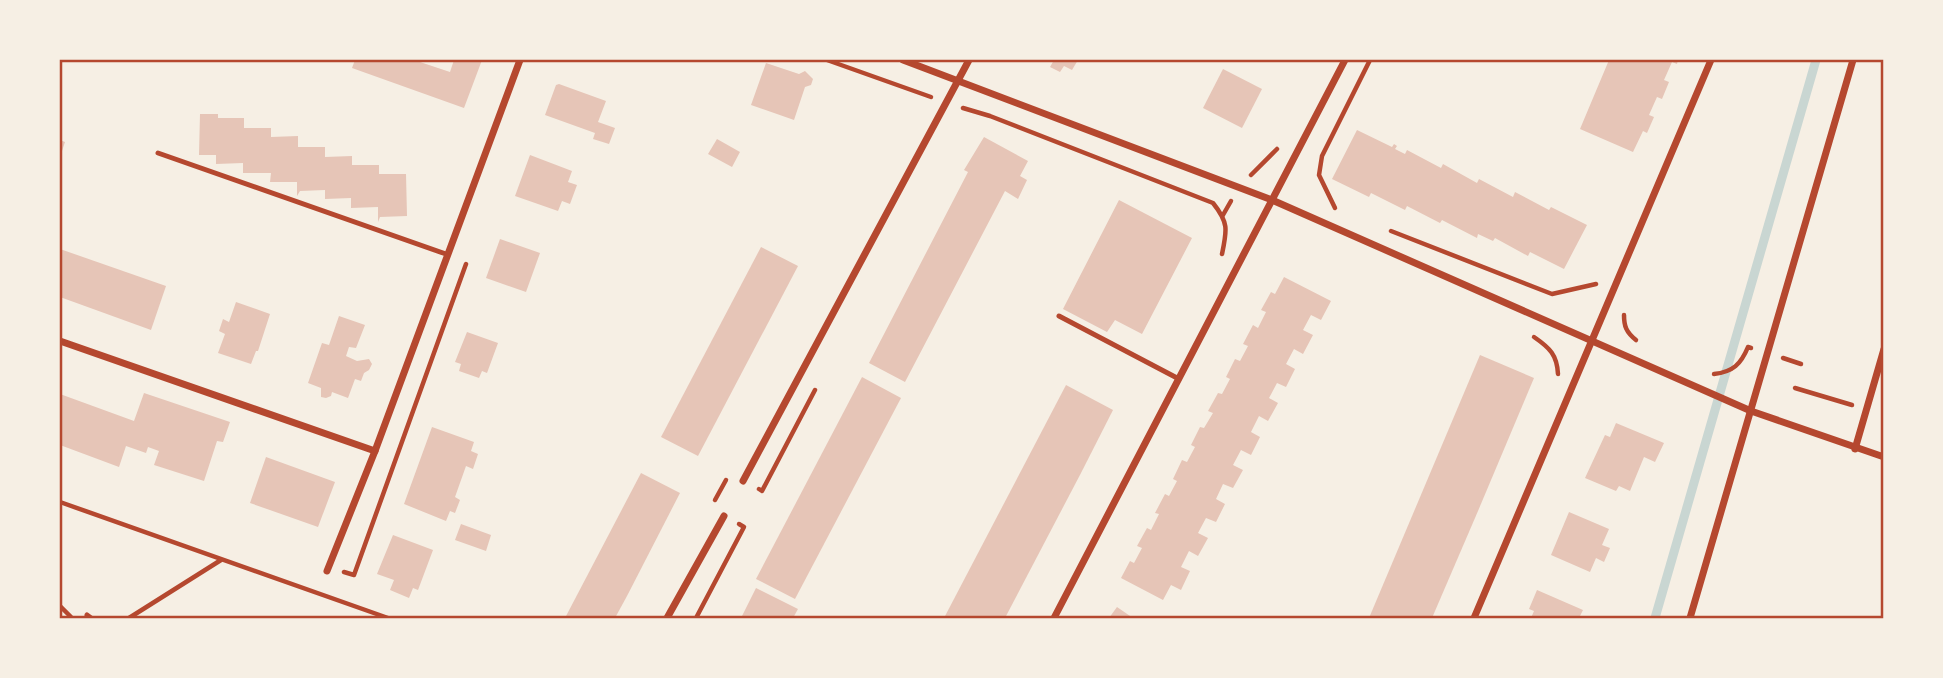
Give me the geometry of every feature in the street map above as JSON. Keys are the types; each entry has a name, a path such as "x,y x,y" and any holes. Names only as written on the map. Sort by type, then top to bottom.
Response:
{"street":[{"path":"327,568 375,452 446,254 520,60"},
{"path":"903,60 959,79 1272,200 1751,411 1884,457"},
{"path":"743,481 969,60"},
{"path":"1054,618 1345,60"},
{"path":"1474,618 1712,60"},
{"path":"1690,618 1853,60"},
{"path":"60,341 375,452"},
{"path":"1855,449 1884,349"},
{"path":"667,618 724,516"}],"lane":[{"path":"158,153 446,254"},
{"path":"1059,316 1179,379"}],"path":[{"path":"827,60 990,116 1213,203 1223,215 1227,230 1222,255"},
{"path":"1348,214 1335,208 1319,175 1322,156 1370,60"},
{"path":"1386,229 1552,294 1595,286 1628,301 1624,324 1629,334 1637,341"},
{"path":"327,568 354,575 471,252"},
{"path":"1595,286 1601,274"},
{"path":"1523,332 1535,337 1552,351 1557,361 1556,386"},
{"path":"1707,372 1715,374 1731,371 1742,361 1748,347 1801,364"},
{"path":"1795,388 1866,409"},
{"path":"711,509 730,473"},
{"path":"60,502 388,618"},
{"path":"129,618 221,560"},
{"path":"60,606 73,618"}],"building":[{"path":"355,60 414,60 450,72 454,60 482,60 464,108 352,68"},
{"path":"1054,60 1078,60 1072,70 1064,66 1060,72 1050,67"},
{"path":"1609,60 1678,60 1677,64 1672,62 1664,80 1669,82 1662,99 1657,97 1649,115 1654,117 1647,133 1643,131 1633,152 1580,129"},
{"path":"766,63 799,74 805,71 813,79 811,85 805,87 794,120 751,105"},
{"path":"1223,69 1262,89 1242,128 1203,108"},
{"path":"556,85 606,101 598,122 615,128 609,144 593,139 595,133 545,115"},
{"path":"200,114 218,114 218,118 244,118 244,128 271,128 271,137 298,136 298,147 325,147 325,157 352,156 352,165 379,165 379,174 406,174 407,216 380,217 378,222 378,207 351,208 351,198 325,199 325,190 300,191 297,196 297,182 270,182 271,173 243,173 243,163 216,164 216,155 199,155"},
{"path":"1357,130 1392,147 1394,144 1397,146 1395,149 1405,154 1407,150 1441,168 1443,164 1477,183 1479,179 1513,197 1515,192 1549,210 1551,207 1587,225 1564,269 1530,252 1528,256 1495,238 1493,241 1478,234 1477,238 1442,220 1440,223 1407,206 1405,210 1371,193 1369,197 1332,179"},
{"path":"984,137 1028,161 1020,176 1027,180 1018,199 1005,191 905,382 869,363 968,172 964,170"},
{"path":"717,139 740,152 732,167 708,154"},
{"path":"60,140 65,142 60,157"},
{"path":"530,155 572,171 568,182 577,185 570,204 562,201 558,211 515,196"},
{"path":"1119,200 1192,238 1142,334 1115,320 1107,332 1063,309"},
{"path":"500,239 540,253 526,292 486,278"},
{"path":"761,247 798,266 698,456 661,437"},
{"path":"60,249 166,286 151,330 60,297"},
{"path":"1284,277 1331,301 1321,320 1311,315 1303,330 1313,335 1303,354 1294,349 1286,364 1295,369 1286,387 1277,383 1269,398 1278,403 1268,421 1259,416 1251,432 1260,437 1251,455 1241,450 1233,465 1243,470 1233,488 1223,484 1216,499 1225,504 1216,522 1206,518 1198,533 1208,538 1198,556 1189,551 1181,567 1190,571 1181,590 1171,585 1163,600 1121,578 1130,561 1134,563 1142,548 1137,546 1147,528 1151,530 1159,514 1155,513 1165,494 1169,496 1177,481 1173,479 1182,460 1187,462 1195,447 1191,445 1200,427 1204,428 1213,413 1208,411 1230,379 1226,377 1235,359 1240,361 1248,346 1243,344 1253,325 1258,328 1266,312 1261,310 1271,292 1275,294"},
{"path":"236,302 270,314 251,364 218,353 225,334 219,331 223,319 229,322"},
{"path":"339,316 365,325 356,348 349,347 346,356 357,361 369,359 372,364 361,381 355,379 348,398 332,392 331,396 326,398 321,397 321,388 308,383 322,343 329,345"},
{"path":"467,332 498,343 487,373 482,371 479,378 459,371 461,364 455,362"},
{"path":"1480,355 1534,378 1478,511 1432,618 1369,618"},
{"path":"862,377 901,398 795,599 756,579"},
{"path":"1066,385 1113,410 1081,473 1005,618 944,618"},
{"path":"144,393 230,422 223,442 217,441 204,481 154,465 159,451 148,447 146,453 126,446 119,467 60,445 60,394 134,421"},
{"path":"1616,423 1664,443 1655,462 1644,457 1630,491 1619,486 1616,491 1585,478 1605,435 1610,437"},
{"path":"432,427 474,442 471,451 478,454 473,469 466,466 455,497 460,500 455,513 450,511 446,521 404,504"},
{"path":"266,457 335,482 318,527 250,503"},
{"path":"641,473 680,493 627,596 615,618 565,618"},
{"path":"1569,512 1609,529 1602,545 1610,548 1604,562 1596,558 1590,572 1551,555"},
{"path":"461,524 491,535 486,551 455,540"},
{"path":"393,535 433,550 418,590 413,588 409,598 390,590 394,580 377,574"},
{"path":"756,588 798,609 793,618 741,618"},
{"path":"1537,590 1583,610 1579,618 1531,618 1534,611 1529,609"},
{"path":"1117,607 1133,618 1109,618"}],"waterway":[{"path":"1655,618 1816,60"}]}
